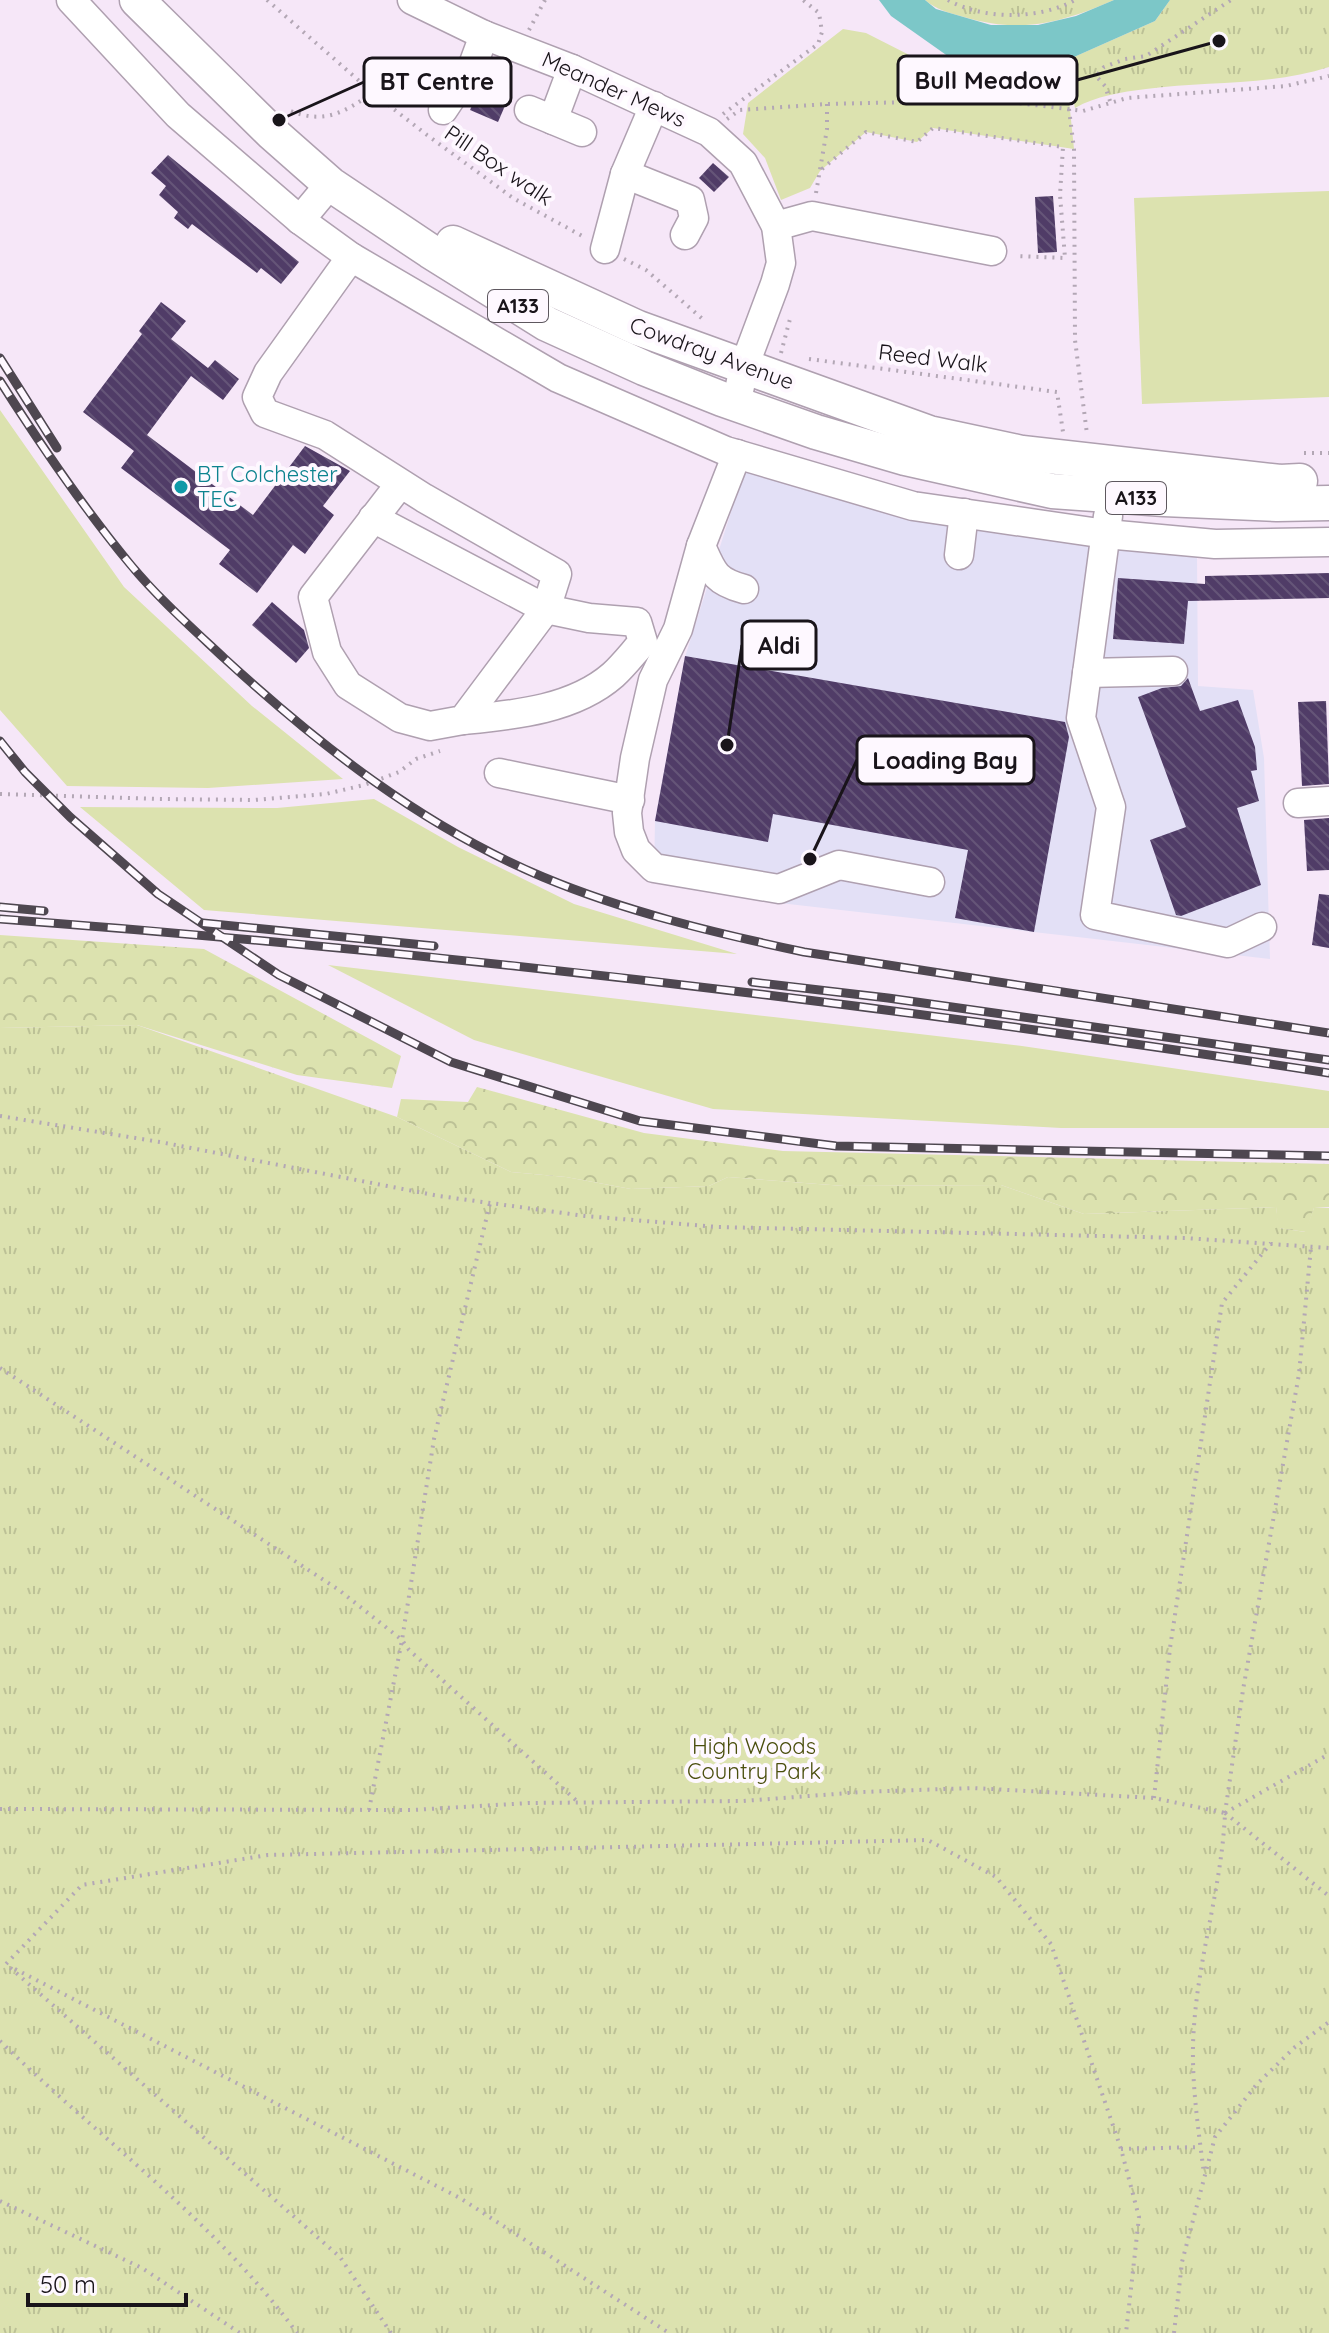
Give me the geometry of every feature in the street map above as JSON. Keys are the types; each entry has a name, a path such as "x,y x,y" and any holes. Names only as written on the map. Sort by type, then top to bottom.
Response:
{"main road":[{"name":"Cowdray Avenue","path":"137,0 271,132 330,184 547,324 736,405 905,458 1052,491 1111,480 1280,482 1329,479"},
{"name":"Cowdray Avenue","path":"330,184 610,316 929,433 1022,453 1111,480 1277,504 1329,503"}],"street":[{"path":"71,0 178,115 300,220 351,257 558,378 737,454 913,506 1106,534 1215,544 1329,542"},
{"name":"Meander Mews","path":"412,0 484,35 572,69 709,132 743,163 776,226 781,263 744,367 736,405"},
{"path":"443,110 473,65 484,35"},
{"path":"572,69 541,115 582,132"},
{"path":"605,249 625,174 654,106"},
{"path":"625,174 690,200 694,218 685,235"},
{"path":"300,220 330,184"},
{"path":"776,226 812,216 1005,254"},
{"path":"413,292 430,251"},
{"path":"351,257 268,373 257,397 265,413 325,435 400,484 557,574 546,609 463,720"},
{"path":"737,454 701,546 678,629 653,680 635,758 630,800 629,832 636,850 654,868 779,889 839,865 930,882"},
{"path":"1111,480 1081,718 1111,807 1095,915 1228,943 1262,927"},
{"path":"373,518 546,609 589,618 637,622 643,642 612,675 581,695 539,709 430,726 400,718 348,685 327,652 313,597 373,518 400,484"},
{"path":"959,555 964,513"},
{"path":"701,546 713,574 726,584 744,589"},
{"path":"1087,673 1173,671"},
{"path":"499,773 630,800"},
{"path":"1298,803 1329,801"}],"path":[{"name":"Pill Box walk","path":"267,0 373,93 513,198 646,270 705,322"},
{"path":"520,48 545,0"},
{"path":"709,132 726,110 818,44 822,32 819,13 803,0"},
{"path":"948,0 961,8 1000,15 1032,13 1075,0"},
{"path":"1110,101 1105,86 1096,76 1104,67 1125,59 1146,56 1231,0"},
{"path":"709,132 740,110 827,104 994,100 1083,111 1110,101 1286,86 1329,76"},
{"path":"286,109 299,115 335,117 373,93"},
{"path":"1069,109 1074,149 1075,340 1087,434"},
{"path":"820,171 866,132 917,142 933,128 1063,147 1060,195 1065,258 1005,254"},
{"name":"Reed Walk","path":"796,357 1057,392 1065,445"},
{"path":"0,1116 146,1139 382,1185 585,1216 718,1227 1093,1235 1329,1248"},
{"path":"369,1810 402,1640 434,1439 490,1203"},
{"path":"1154,1798 1170,1648 1222,1303 1271,1243"},
{"path":"1204,2174 1193,2028 1203,1950 1224,1839 1243,1690 1299,1374 1311,1247"},
{"path":"0,1368 339,1590 402,1640 409,1650 578,1802"},
{"path":"1225,1813 1329,1754"},
{"path":"0,1809 369,1810 578,1802 743,1801 973,1788 1154,1798 1225,1813 1329,1896"},
{"path":"0,1967 82,1885 268,1855 928,1840 996,1877 1051,1944 1121,2149 1139,2217 1126,2333"},
{"path":"6,1964 340,2257 391,2333"},
{"path":"6,1964 460,2198 669,2333"},
{"path":"1174,2333 1182,2262 1215,2137 1257,2084 1295,2047 1329,2022"},
{"path":"0,2041 68,2105 142,2167 213,2236 268,2294 297,2333"},
{"path":"1121,2149 1200,2147"},
{"path":"0,2201 142,2268 240,2333"}],"shaded area":[{"path":"879,0 925,0 936,9 991,25 1038,25 1076,16 1114,0 1170,0 1155,21 1065,61 1002,66 959,64 891,16"},
{"path":"744,471 1097,546 1197,555 1198,686 1253,690 1264,758 1270,959 771,902 654,877 655,821 685,657"}],"green space":[{"path":"925,0 1114,0 1058,20 1004,25 948,12"},
{"path":"1170,0 1329,0 1329,67 1261,80 1127,92 1075,108 1065,61 1155,21"},
{"path":"843,29 866,33 927,64 1065,61 1074,149 933,128 917,142 866,132 820,171 810,188 781,200 765,158 743,134 748,103"},
{"path":"1329,191 1329,397 1142,404 1134,198"},
{"path":"0,410 124,587 252,706 343,779 208,788 67,786 0,710"},
{"path":"374,799 458,847 574,904 737,954 204,910 80,807 277,808"},
{"path":"0,935 204,949 401,1056 392,1088 297,1075 137,1025 0,1028"},
{"path":"328,965 1022,1046 1329,1091 1329,1128 1061,1128 713,1109 474,1040"},
{"name":"High Woods Country Park","path":"137,1025 397,1117 511,1172 566,1177 631,1189 709,1186 728,1177 844,1186 1001,1185 1084,1214 1276,1207 1279,1228 1305,1232 1314,1208 1329,1208 1329,2333 0,2333 0,1028"},
{"path":"477,1087 644,1133 783,1151 1329,1164 1329,1207 1314,1208 1306,1232 1278,1228 1276,1207 1084,1214 1001,1185 844,1186 728,1177 709,1186 631,1189 566,1177 511,1172 397,1117 401,1099 468,1102"}],"building":[{"path":"484,79 511,92 498,122 470,110"},
{"path":"168,155 299,262 281,284 261,268 257,273 192,224 188,229 174,218 178,212 159,195 166,186 151,173"},
{"path":"713,163 729,177 714,192 699,178"},
{"path":"1053,196 1057,252 1038,253 1035,197"},
{"name":"BT Colchester TEC","path":"161,302 186,321 171,339 208,368 215,360 239,379 223,400 191,376 147,435 253,515 305,446 350,471 323,506 334,515 305,554 293,545 257,593 219,564 230,550 121,468 134,451 83,412 142,334 139,331"},
{"path":"1329,573 1329,598 1188,601 1184,644 1113,639 1118,578 1205,584 1205,576"},
{"path":"272,602 304,630 309,648 296,663 252,625"},
{"path":"685,656 1065,722 1069,737 1034,932 955,918 968,850 773,814 768,842 655,821"},
{"path":"1188,678 1200,711 1238,700 1255,747 1257,770 1251,771 1259,801 1237,808 1261,885 1181,916 1176,915 1150,840 1186,827 1138,697 1162,688 1181,686"},
{"path":"1326,701 1329,784 1302,786 1298,702"},
{"path":"1329,818 1329,870 1307,871 1304,820"},
{"path":"1319,894 1329,895 1329,948 1312,945"}],"railway":[{"path":"0,358 57,448"},
{"path":"0,381 95,520 141,577 188,624 260,690 335,752 414,808 498,857 543,877 639,911 804,952 1329,1033"},
{"path":"0,741 25,772 70,817 158,894 279,975 451,1062 640,1121 836,1146 1329,1156"},
{"path":"0,907 44,911"},
{"path":"0,919 333,947 666,983 998,1025 1329,1073"},
{"path":"203,923 434,946"},
{"path":"752,982 1329,1060"}],"place":[{"name":"Bull Meadow","path":"1219,41"},
{"name":"BT Centre","path":"279,120"},
{"name":"BT Colchester TEC","path":"181,487"},
{"name":"Aldi","path":"727,745"},
{"name":"Loading Bay","path":"810,859"}]}
